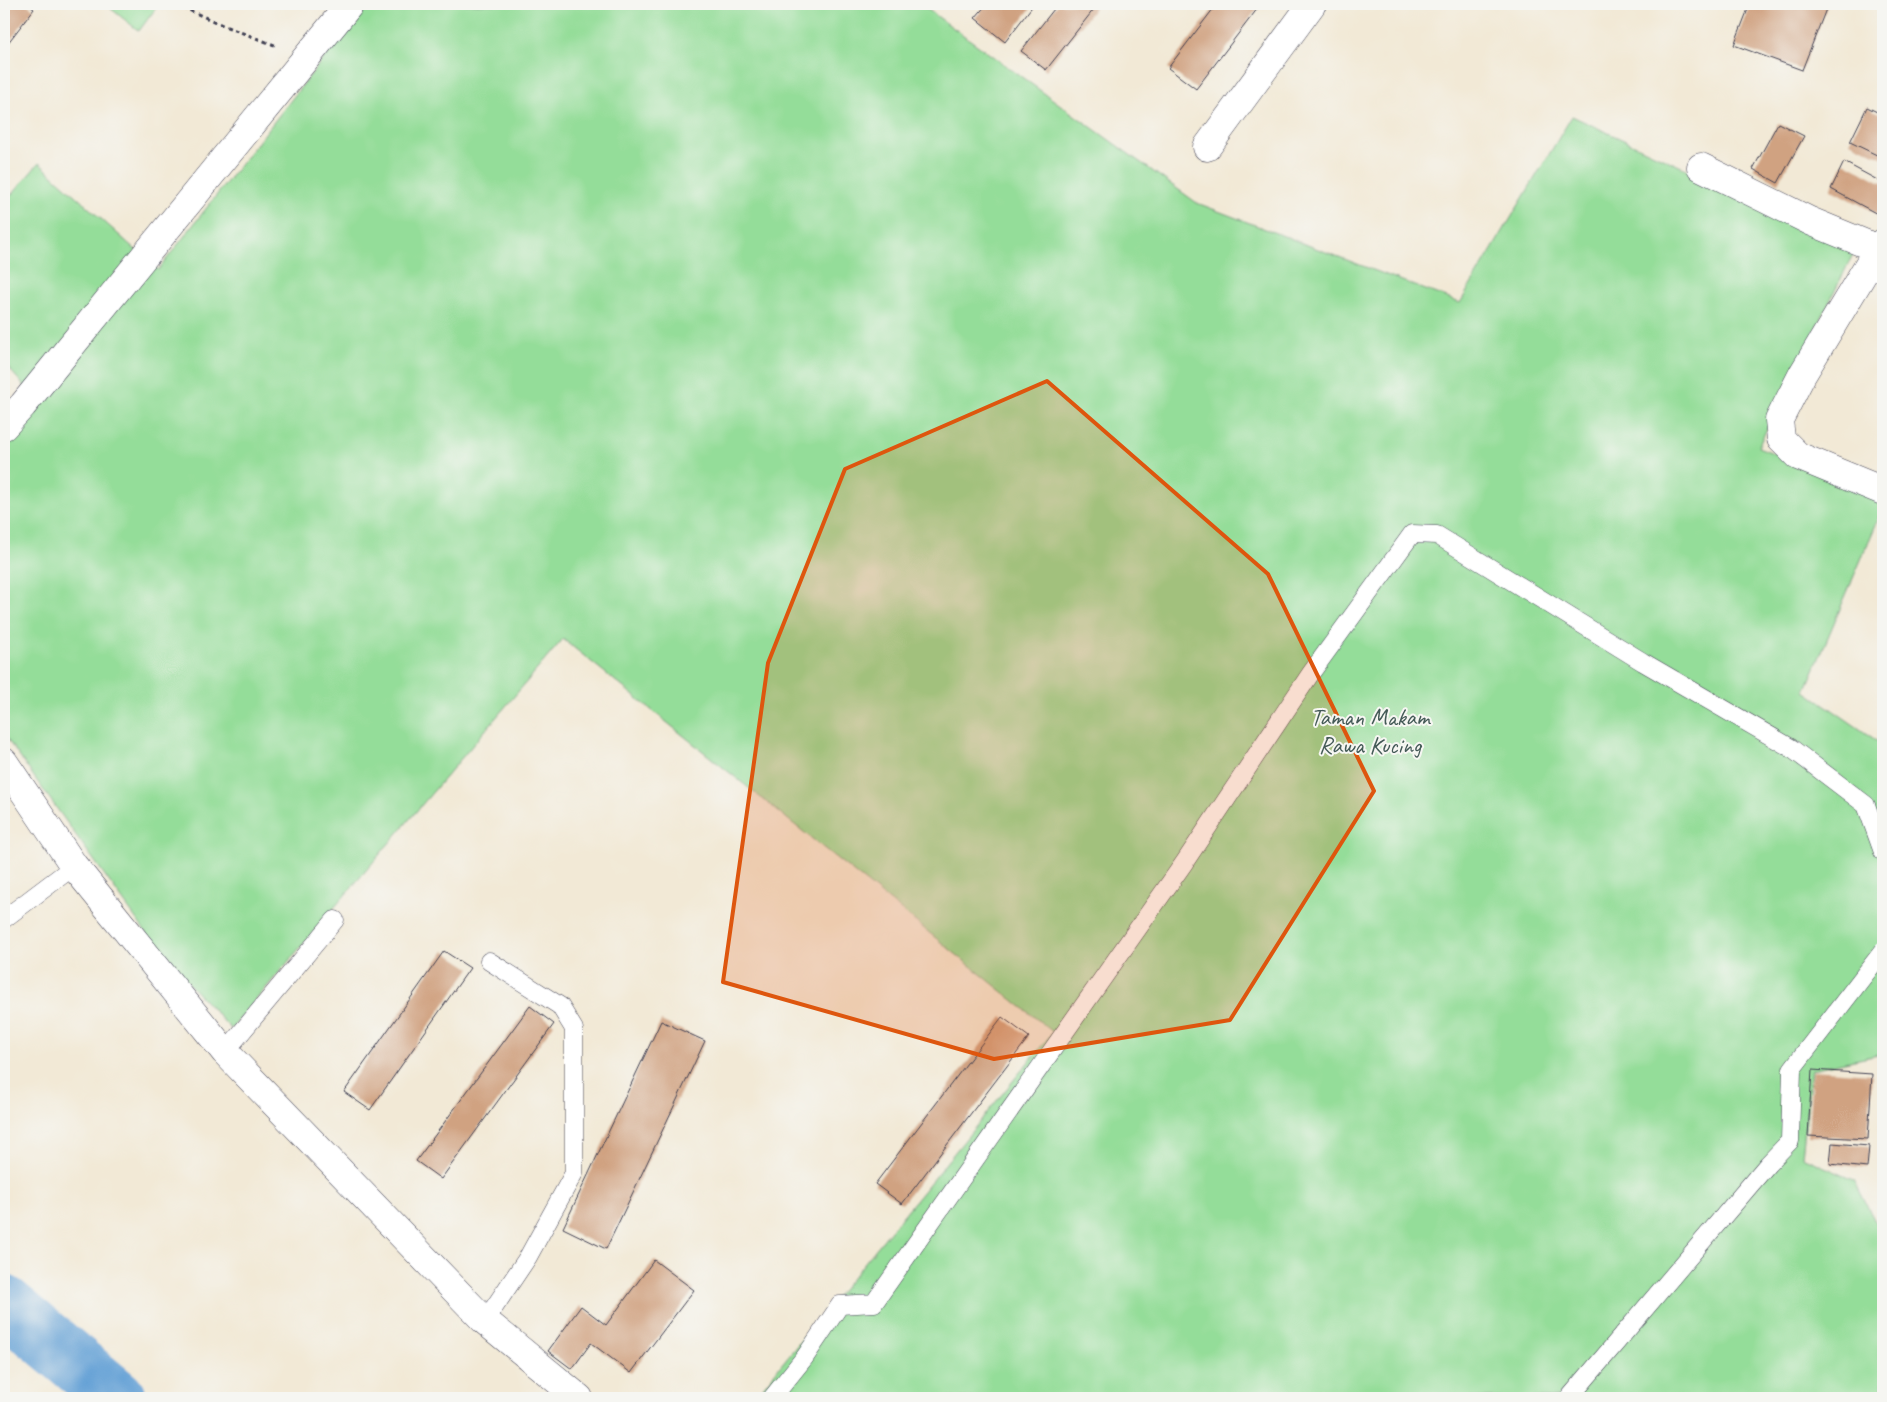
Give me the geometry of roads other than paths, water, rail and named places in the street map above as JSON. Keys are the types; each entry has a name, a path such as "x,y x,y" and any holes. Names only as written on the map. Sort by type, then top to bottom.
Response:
{"street":[{"path":"4,426 29,398 350,4"},
{"path":"1207,147 1312,4"},
{"path":"1701,166 1810,222 1881,246 1802,375 1779,420 1781,439 1798,456 1883,491"},
{"path":"4,762 74,866 226,1052 485,1321 579,1398"}],"lane":[{"path":"772,1398 805,1358 840,1306 874,1303 1184,863 1311,673 1412,534 1437,535 1643,662 1791,748 1866,806 1883,852"},
{"path":"4,919 74,866"},
{"path":"226,1052 335,920"},
{"path":"1569,1398 1768,1164 1790,1141 1792,1069 1883,951"},
{"path":"485,1321 528,1257 574,1173 574,1029 560,1006 489,961"}],"waterway":[{"path":"4,1304 117,1398"}],"park label":[{"name":"Taman Makam Rawa Kucing","path":"1370,731"}]}
